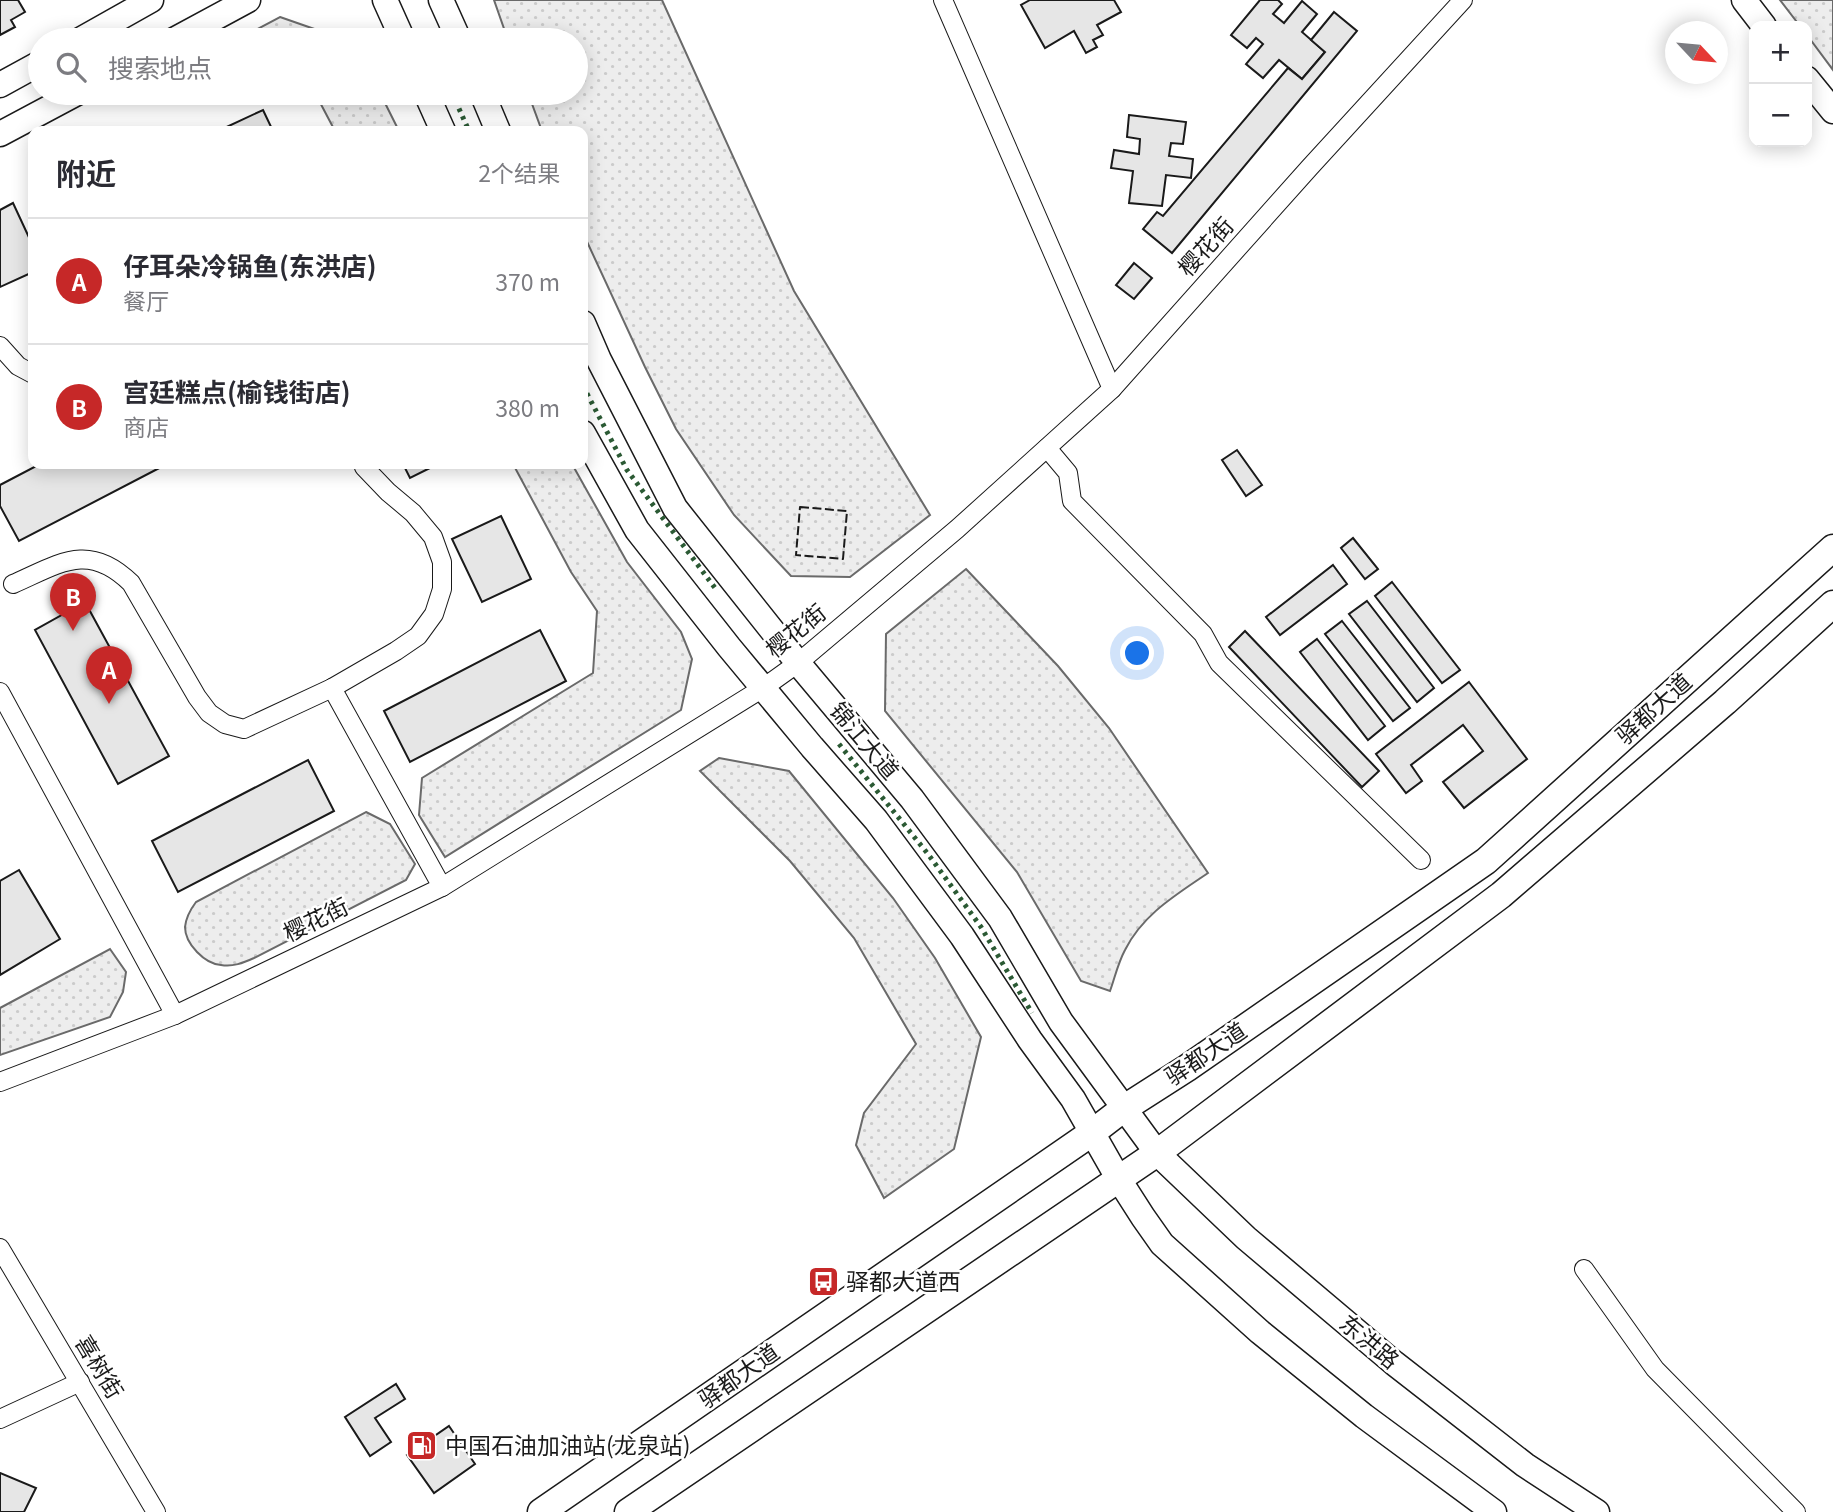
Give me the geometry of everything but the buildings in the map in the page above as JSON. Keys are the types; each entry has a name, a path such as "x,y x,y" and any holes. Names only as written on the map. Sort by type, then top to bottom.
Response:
{"main road":[{"path":"101,28 151,0"},
{"path":"196,28 248,0"},
{"path":"385,0 398,28"},
{"path":"441,0 453,28"},
{"path":"1744,0 1760,21"},
{"path":"0,85 28,70"},
{"path":"1811,84 1833,111"},
{"path":"0,134 54,105"},
{"path":"431,105 441,126"},
{"path":"487,105 497,126"},
{"name":"锦江大道","path":"588,335 675,508 798,663 912,799 1000,918 1061,1022 1157,1153"},
{"name":"锦江大道","path":"588,442 637,530 762,688 876,820 962,936 1030,1040 1073,1098 1118,1178"},
{"name":"驿都大道","path":"541,1512 1486,861 1833,548"},
{"name":"驿都大道","path":"628,1512 1157,1153 1501,895 1726,702 1833,604"},
{"name":"东洪路","path":"1157,1153 1246,1238 1394,1363 1525,1465 1597,1512"},
{"path":"1118,1178 1162,1244 1260,1332 1364,1416 1494,1512"}],"street":[{"path":"943,0 1112,389"},
{"name":"樱花街","path":"0,1082 175,1014 442,887 798,663 957,529 1112,389 1463,0"},
{"path":"0,346 18,366 28,371"},
{"path":"1047,448 1069,473 1072,501 1203,634 1219,663 1421,860"},
{"path":"13,584 65,561 92,560 118,570 131,583 209,713 225,724 244,729 332,688 396,651 418,636 434,614 442,589 442,562 433,537 414,513 366,469"},
{"path":"332,688 442,887"},
{"path":"0,692 175,1014"},
{"name":"喜树街","path":"0,1248 156,1512"},
{"path":"1584,1269 1655,1369 1796,1512"},
{"path":"0,1419 80,1382"}],"shaded area":[{"path":"494,0 662,0 794,291 930,515 850,577 791,576 734,515 676,429 645,367 588,244 588,126 540,126 532,105 588,105 588,28 504,28"},
{"path":"1780,0 1833,0 1833,70 1812,42 1812,21 1796,21"},
{"path":"280,17 312,28 259,28"},
{"path":"321,105 386,105 396,126 332,126"},
{"path":"516,469 575,469 627,562 681,632 692,659 681,710 445,857 419,815 422,778 593,673 597,611 571,572"},
{"path":"966,569 1058,666 1109,728 1208,873 1161,906 1141,926 1123,955 1110,991 1081,981 1017,872 885,711 886,634"},
{"path":"719,758 789,771 893,898 935,958 981,1037 954,1149 884,1198 856,1145 864,1113 916,1044 854,938 790,861 700,771"},
{"path":"366,812 390,824 415,864 406,880 242,963 215,964 192,946 185,927 196,902"},
{"path":"110,949 126,972 123,992 110,1017 0,1055 0,1008"}],"hedge":[{"path":"457,105 467,126"},
{"path":"588,396 627,470 715,588"},
{"path":"839,744 928,854 981,927 1032,1013"}],"fence":[{"path":"800,507 847,511 843,559 796,555 800,507"}],"place":[{"name":"宫廷糕点(榆钱街店)","path":"73,631"},
{"name":"仔耳朵冷锅鱼(东洪店)","path":"109,704"},
{"name":"驿都大道西","path":"823,1282"},
{"name":"中国石油加油站(龙泉站)","path":"422,1446"}]}
